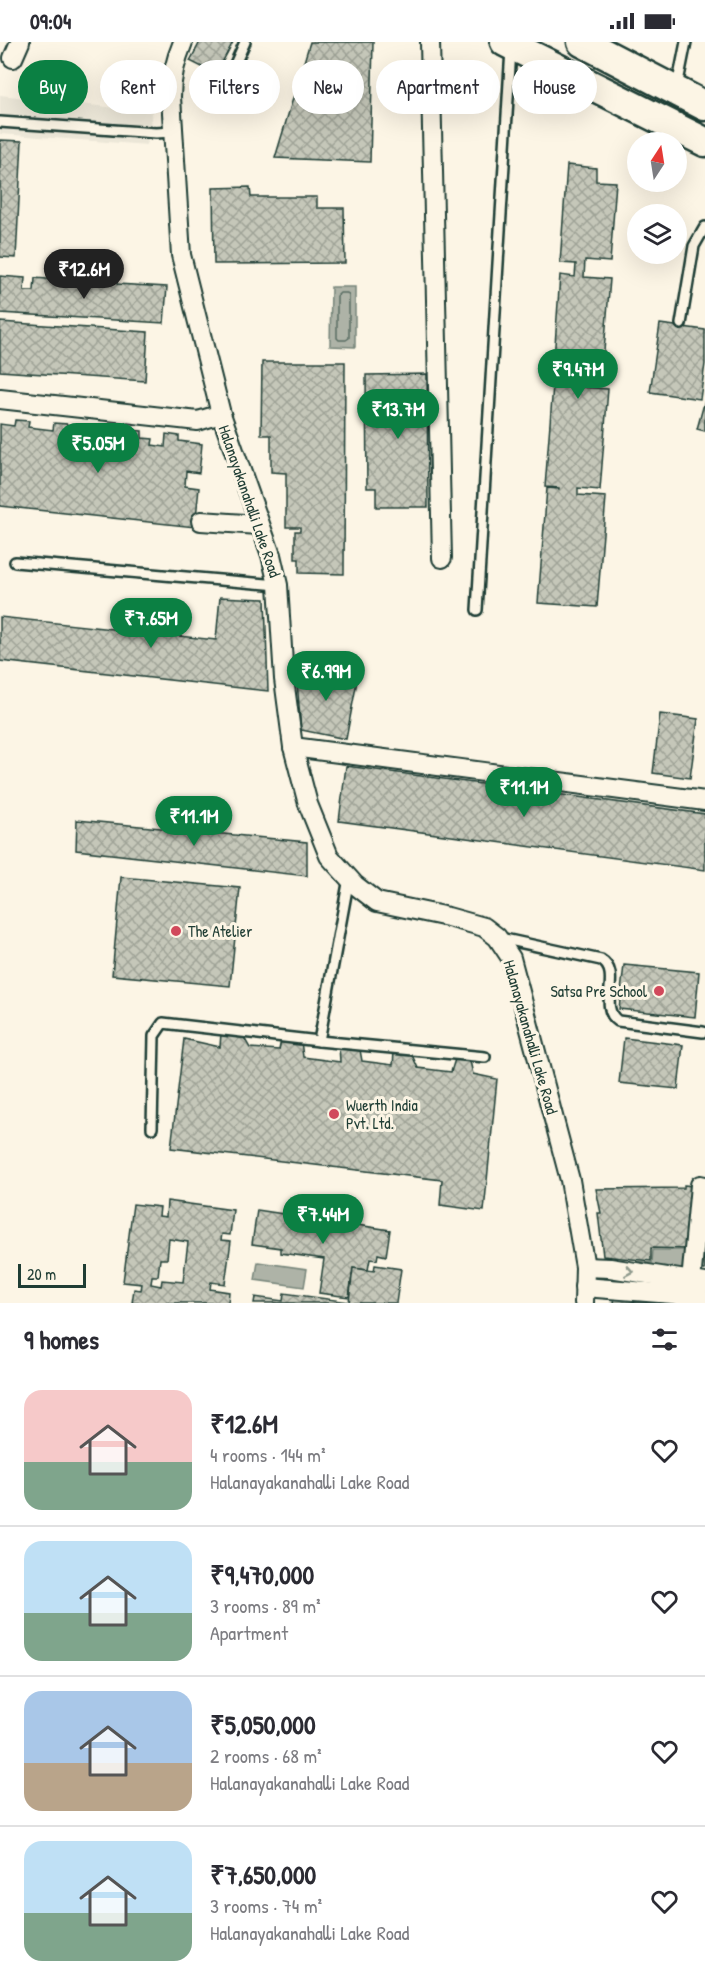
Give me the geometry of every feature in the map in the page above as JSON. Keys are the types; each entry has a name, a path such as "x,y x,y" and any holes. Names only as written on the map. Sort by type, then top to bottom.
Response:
{"main road":[{"path":"582,42 705,106"},
{"path":"508,44 705,142"}],"street":[{"name":"Halanayakanahalli Lake Road","path":"183,42 176,57 171,78 172,132 181,255 221,414 271,555 278,585 284,679 293,747 308,804 329,856 355,885 377,902 484,927 497,937 511,958 570,1180 585,1268 584,1295"},
{"path":"430,42 442,558"},
{"path":"0,399 198,421 221,414"},
{"path":"201,521 259,525"},
{"path":"293,747 705,801"},
{"path":"685,1284 700,1185 705,1186"},
{"path":"585,1268 610,1268 685,1284 705,1300"},
{"path":"584,1295 685,1284"}],"lane":[{"path":"237,60 245,42"},
{"path":"677,91 686,42"},
{"path":"477,610 508,44"},
{"path":"0,122 156,134 172,132"},
{"path":"681,324 694,246 705,227"},
{"path":"15,562 278,585"},
{"path":"319,1041 349,878"},
{"path":"497,937 601,960 607,964 610,972 609,1010 612,1017 618,1021 703,1032"},
{"path":"153,1128 154,1036 163,1023 484,1057"}],"shaded area":[{"path":"0,95 18,97 18,114 88,114 88,105 100,106 100,114 152,114 147,145 0,134"}],"water":[{"path":"331,287 355,287 355,347 330,346"},
{"path":"653,1250 688,1250 685,1271 636,1264 637,1261 652,1263"},
{"path":"258,1262 307,1269 304,1287 255,1280"}],"building":[{"path":"200,42 233,42 223,60 191,60"},
{"path":"310,42 373,42 370,162 275,158 292,102 292,114 364,114 364,60 305,60"},
{"path":"0,140 22,141 16,258 0,257"},
{"path":"567,165 596,168 596,181 616,182 610,262 585,260 584,277 610,279 602,375 582,373 581,387 608,389 600,490 578,488 578,495 606,497 597,607 538,603 547,488 559,489 545,487 553,385 568,386 568,374 553,373 560,275 575,277 576,264 560,263"},
{"path":"250,187 251,197 317,197 317,208 344,208 345,263 214,264 213,188"},
{"path":"97,275 117,276 117,284 167,287 164,323 0,313 0,276 25,278 24,291 34,291 35,278 97,283"},
{"path":"0,322 148,332 145,381 0,371"},
{"path":"660,324 705,330 705,364 700,399 650,392"},
{"path":"262,362 345,362 344,574 299,573 299,559 295,559 295,531 300,531 300,527 286,527 286,473 271,472 271,435 261,435"},
{"path":"427,374 428,507 376,507 376,488 367,488 366,375"},
{"path":"705,400 705,431 697,429"},
{"path":"15,420 29,421 28,427 53,430 54,423 67,424 66,430 77,431 76,439 90,440 91,427 104,429 103,435 116,436 115,442 127,443 128,430 142,431 142,438 153,439 152,445 165,447 166,434 179,436 179,441 202,444 199,473 186,471 185,486 199,488 195,527 0,506 0,424 14,426"},
{"path":"220,597 265,599 268,691 0,661 0,617 216,640"},
{"path":"296,669 358,676 346,739 301,730"},
{"path":"660,714 698,719 690,778 653,773"},
{"path":"346,766 705,814 705,870 339,821"},
{"path":"77,820 307,842 307,876 76,850"},
{"name":"The Atelier","path":"121,877 240,888 230,986 112,975"},
{"name":"Satsa Pre School","path":"624,965 699,972 695,1017 619,1009"},
{"name":"Wuerth India Pvt. Ltd.","path":"221,1033 242,1034 250,1048 279,1050 281,1040 301,1041 303,1057 340,1062 339,1046 360,1050 362,1061 393,1065 394,1053 412,1055 418,1068 451,1072 455,1059 470,1061 473,1074 497,1079 484,1211 440,1205 442,1180 171,1148 184,1039 220,1047"},
{"path":"624,1038 683,1045 678,1089 619,1083"},
{"path":"684,1185 694,1186 688,1249 651,1248 651,1261 603,1256 598,1213 601,1213 596,1189 684,1188"},
{"path":"167,1201 233,1210 230,1235 222,1234 221,1240 231,1241 225,1284 211,1282 210,1289 229,1292 228,1303 132,1303 134,1289 141,1290 142,1284 123,1282 133,1204 160,1207 159,1216 166,1217","holes":["169,1239 188,1242 183,1282 162,1280 161,1286 151,1284 152,1276 158,1276 160,1259 167,1259"]},
{"path":"257,1210 390,1230 386,1256 378,1254 377,1260 370,1259 368,1270 353,1268 349,1297 319,1293 324,1259 281,1253 281,1248 252,1244"},
{"path":"699,1245 705,1246 705,1270 702,1270 703,1262 697,1262"},
{"path":"375,1265 401,1269 396,1303 254,1303 255,1297 283,1301 284,1293 349,1302 353,1268 374,1271"},
{"path":"615,1296 655,1303 614,1303"}],"place":[{"name":"The Atelier","path":"176,931"},
{"name":"Satsa Pre School","path":"659,991"},
{"name":"Wuerth India Pvt. Ltd.","path":"334,1114"}]}
